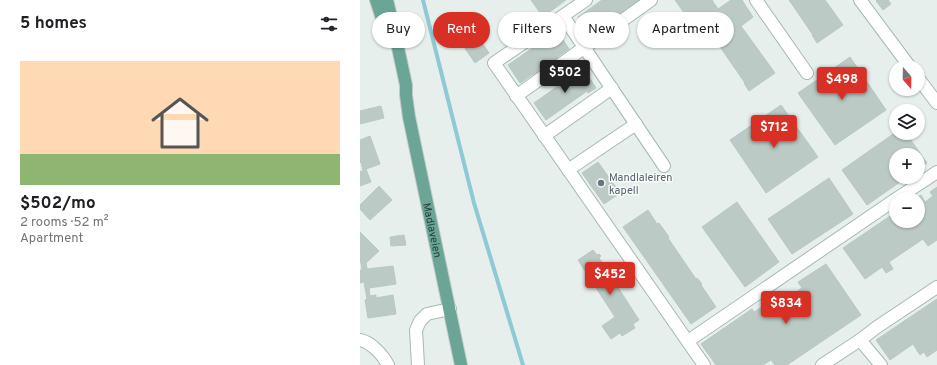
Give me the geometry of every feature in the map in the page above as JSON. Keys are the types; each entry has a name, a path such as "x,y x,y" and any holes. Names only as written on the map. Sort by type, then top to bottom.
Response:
{"main road":[{"name":"Madlaveien","path":"376,0 387,30 401,87 406,96"},
{"name":"Madlaveien","path":"387,0 406,85 409,116 461,365"}],"street":[{"path":"566,14 586,0"},
{"path":"629,15 651,0"},
{"path":"756,0 807,73"},
{"path":"860,0 905,60"},
{"path":"566,20 574,32"},
{"path":"516,48 494,63 704,365"},
{"path":"516,96 583,48"},
{"path":"585,48 664,166"},
{"path":"925,87 937,103"},
{"path":"544,136 612,88"},
{"path":"568,170 636,124"},
{"path":"907,192 937,172"},
{"path":"688,341 889,204"},
{"path":"822,365 937,287"},
{"path":"418,365 416,330 420,321 427,314 450,309"},
{"path":"360,340 369,343 378,351 388,365"},
{"path":"860,340 881,365"}],"building":[{"path":"531,0 566,0 550,12 539,12"},
{"path":"602,0 640,1 624,12 585,12"},
{"path":"675,0 712,0 718,9 731,0 742,0 753,17 741,26 775,73 749,91 721,48 734,48 734,12 683,12"},
{"path":"789,0 825,0 843,25 817,43"},
{"path":"888,0 891,4 883,10 876,1"},
{"path":"566,44 569,49 557,57 559,60 553,64 551,61 538,70 540,73 535,77 533,74 520,83 508,65 532,48 566,48"},
{"path":"465,48 486,48 489,53 475,63"},
{"path":"850,57 886,110 835,145 798,93"},
{"path":"583,68 596,88 588,93 587,91 546,120 534,103"},
{"path":"781,105 818,157 766,193 730,140"},
{"path":"381,106 384,118 360,124 360,111"},
{"path":"370,136 380,164 363,170 361,162 360,163 360,140"},
{"path":"889,137 889,140 911,140 916,148 889,148 889,184 897,184 867,205 842,170"},
{"name":"Mandlaleiren kapell","path":"598,162 620,193 604,204 582,173"},
{"path":"366,169 371,182 360,186 360,172"},
{"path":"829,178 853,214 792,254 768,219"},
{"path":"379,186 392,200 370,220 360,209 360,205"},
{"path":"937,187 937,240 928,246 923,239 889,262 893,269 886,273 882,267 865,279 843,248 889,217 889,228 925,228 925,202 933,196 930,192"},
{"path":"737,202 779,262 745,287 702,227"},
{"path":"648,210 657,224 659,223 669,237 668,238 696,279 697,278 702,284 701,285 716,307 691,324 623,227"},
{"path":"360,232 379,251 366,263 367,269 393,266 396,284 369,288 370,296 376,295 376,298 393,295 396,314 368,318 364,282 360,283 360,270 362,270 360,261"},
{"path":"404,235 406,245 391,246 390,237"},
{"path":"593,250 597,255 599,254 601,256 599,258 639,320 633,324 635,328 622,336 620,333 611,339 602,326 615,317 578,260"},
{"path":"826,264 861,315 787,365 775,365 771,360 763,365 716,365 701,344 752,309 754,312 779,296 783,301 802,288 798,282"},
{"path":"937,299 937,350 927,357 924,352 920,355 913,344 890,360 876,340"}],"waterway":[{"path":"423,0 474,203 523,365"}],"place":[{"name":"Mandlaleiren kapell","path":"601,183"}]}
